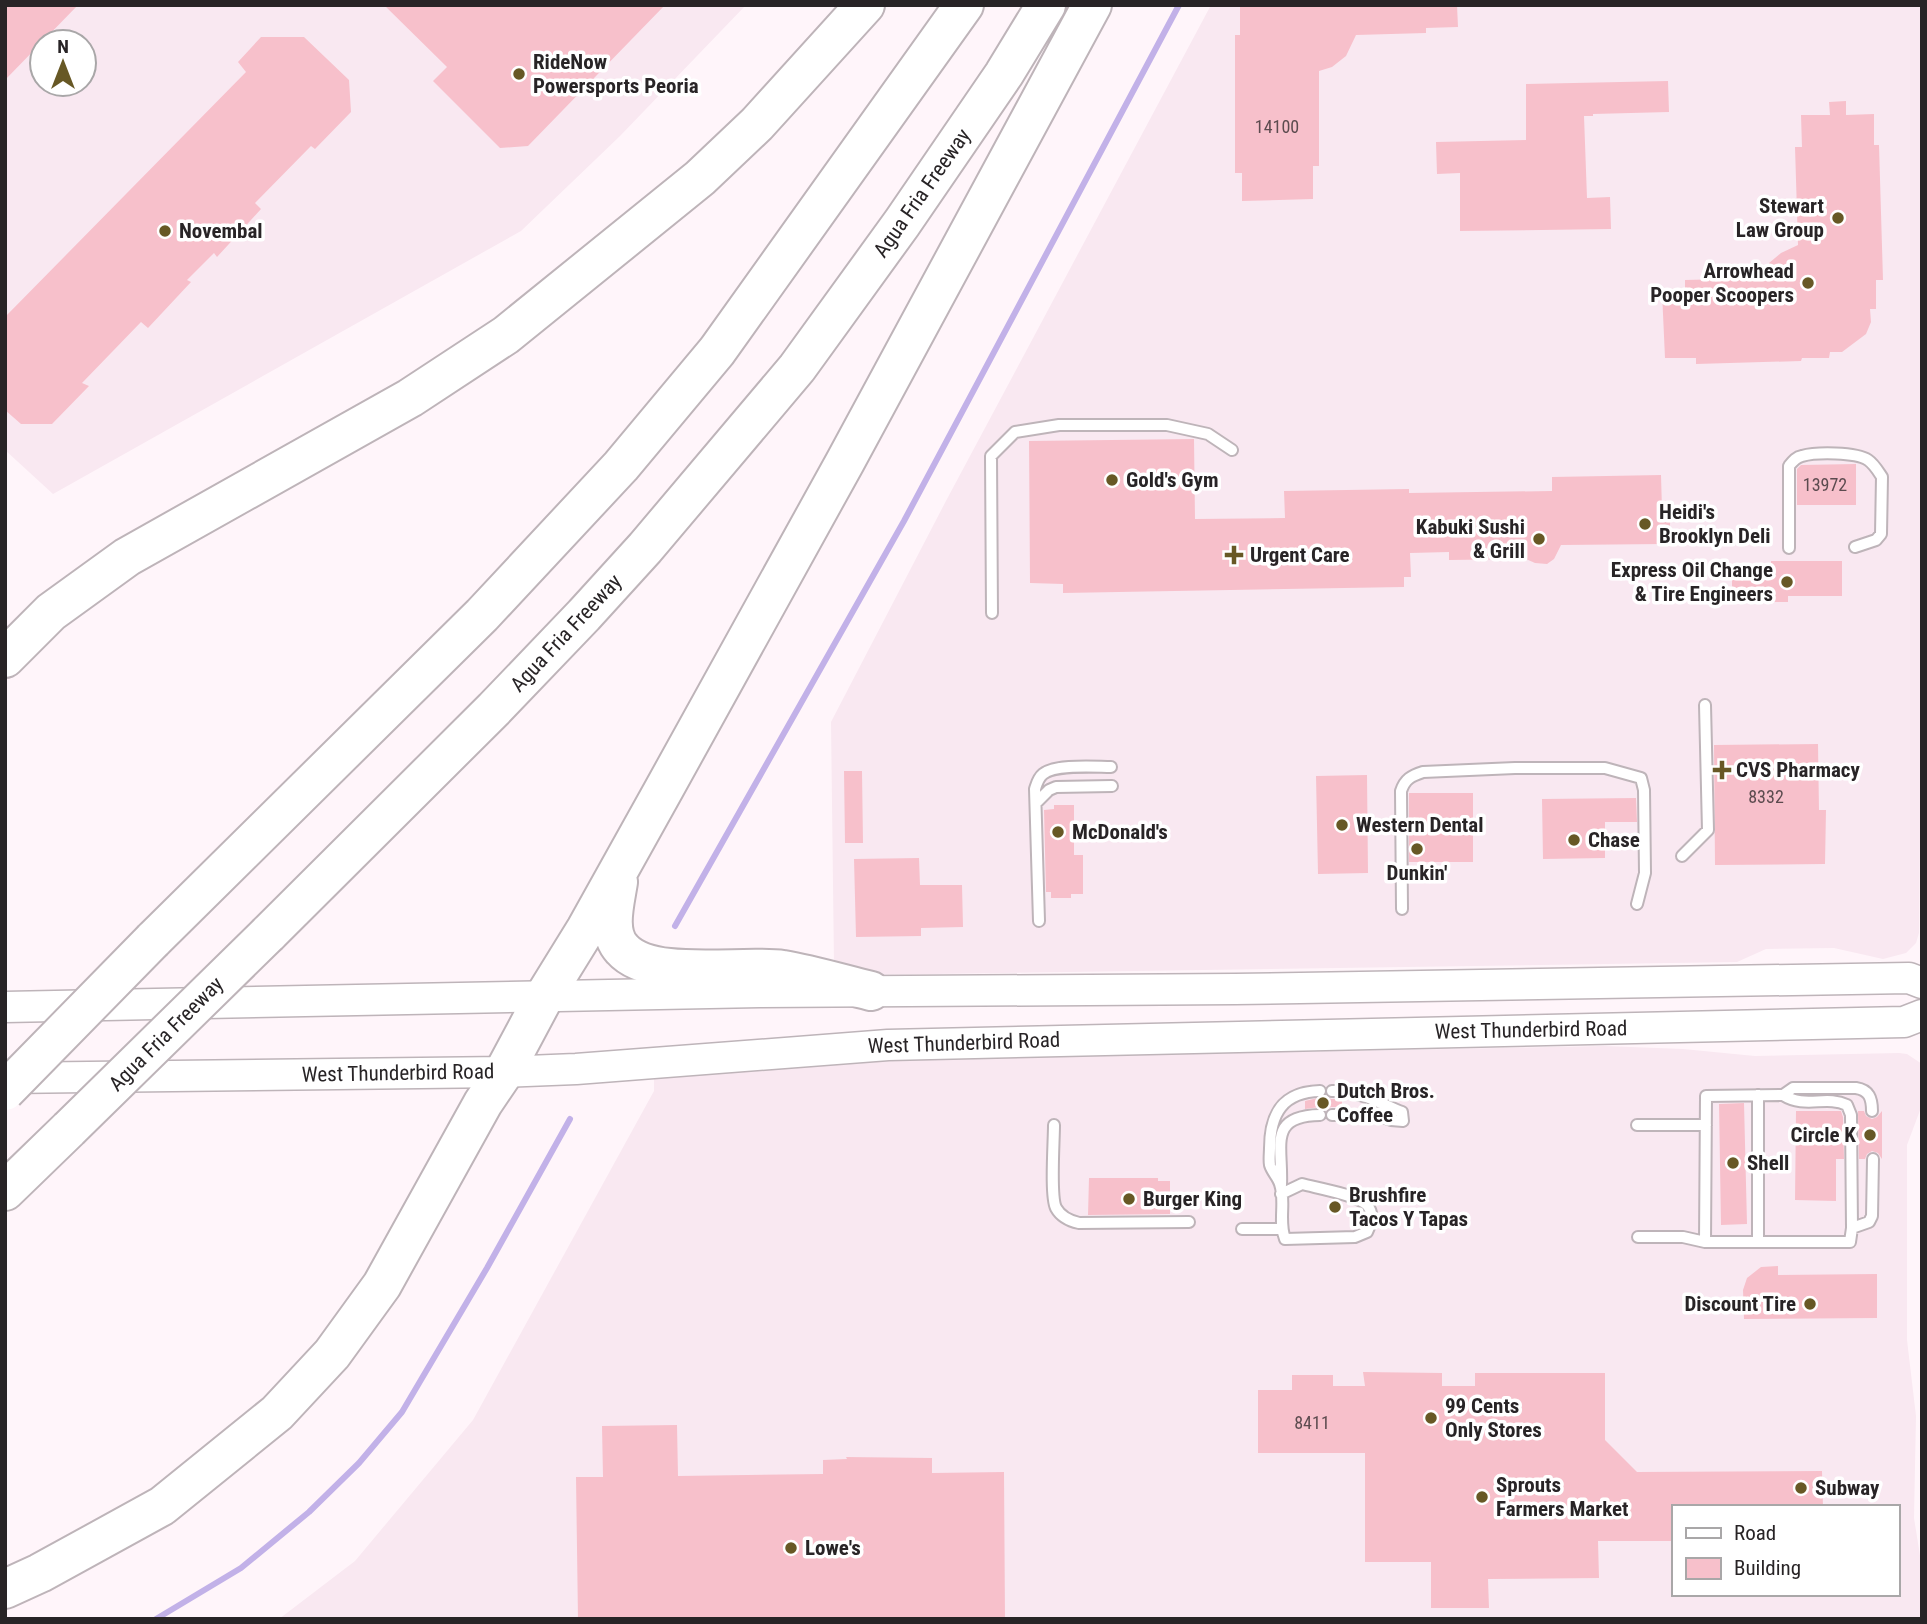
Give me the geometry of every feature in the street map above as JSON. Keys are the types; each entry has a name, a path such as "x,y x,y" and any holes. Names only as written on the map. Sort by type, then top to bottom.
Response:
{"highway":[{"path":"5,658 51,612 127,557 410,398 506,335 701,178 757,124 865,5"},
{"path":"5,1091 153,940 482,615 621,466 717,351 964,5"},
{"name":"Agua Fria Freeway","path":"5,1191 494,709 645,548 797,368 1004,74 1046,5"},
{"path":"5,1589 40,1573 162,1506 277,1413 332,1354 382,1284 483,1103 504,1072 544,997 621,867 845,462 1092,5"},
{"path":"621,867 614,911 615,938 621,948 636,961 662,967 781,970 871,991"}],"main road":[{"path":"5,1007 871,991 1216,989 1909,978 1922,983"},
{"name":"West Thunderbird Road","path":"5,1078 504,1072 888,1045 1904,1022 1922,1015"}],"lane":[{"path":"992,613 991,456 1016,432 1059,425 1167,425 1208,434 1232,450"},
{"path":"1789,548 1789,466 1794,459 1801,456 1817,454 1850,455 1867,459 1882,477 1881,534 1876,540 1855,547"},
{"path":"1682,856 1708,830 1706,705"},
{"path":"1040,921 1036,803 1038,779 1049,770 1111,767"},
{"path":"1402,909 1401,791 1404,782 1423,772 1515,768 1605,768 1641,778 1644,790 1645,873 1637,904"},
{"path":"1036,803 1056,787 1112,786"},
{"path":"1783,1095 1793,1088 1856,1087 1864,1089 1870,1095 1872,1111"},
{"path":"1281,1189 1270,1166 1270,1131 1272,1119 1281,1107 1295,1096 1304,1091 1347,1090 1402,1112 1403,1121 1377,1115 1297,1116 1283,1129 1280,1137 1281,1189 1281,1229 1285,1239 1355,1237 1367,1232 1372,1219 1366,1204 1303,1184 1281,1189"},
{"path":"1758,1095 1758,1242"},
{"path":"1638,1237 1684,1237 1706,1242 1850,1242 1850,1109 1847,1105 1842,1102 1794,1102 1783,1095 1706,1096 1706,1242"},
{"path":"1054,1125 1054,1201 1061,1215 1079,1223 1189,1222"},
{"path":"1637,1125 1706,1125"},
{"path":"1852,1228 1869,1222 1872,1216 1873,1158"},
{"path":"1242,1229 1281,1229"}],"shaded area":[{"path":"5,5 746,5 620,136 521,231 53,494 5,450"},
{"path":"1211,5 1922,5 1919,933 1916,943 1906,953 1883,959 1834,948 1766,949 1737,962 866,975 834,964 831,722"},
{"path":"1604,1046 1683,1049 1755,1056 1907,1054 1922,1064 1922,1105 1907,1145 1907,1340 1916,1416 1914,1518 1922,1568 1922,1619 279,1619 355,1561 473,1420 654,1091 654,1078 920,1059"}],"building":[{"path":"5,5 78,5 56,28 28,28 28,56 5,80"},
{"name":"RideNow Powersports Peoria","path":"384,5 665,5 528,146 500,148 433,81 447,67"},
{"path":"1457,5 1458,27 1426,28 1426,33 1356,35 1346,56 1332,67 1319,71 1319,166 1313,166 1313,199 1242,201 1242,173 1235,173 1235,35 1240,35 1240,7"},
{"name":"Novembal","path":"261,37 304,37 349,80 351,112 315,149 311,146 255,203 261,209 217,257 214,253 187,280 191,282 148,328 141,322 82,383 89,386 52,424 21,424 5,410 5,317 246,72 238,62"},
{"path":"1668,81 1669,112 1584,116 1587,198 1610,197 1611,229 1460,231 1460,173 1437,174 1436,142 1526,140 1526,84"},
{"path":"1846,101 1846,115 1874,114 1874,145 1879,145 1883,280 1876,280 1876,309 1870,309 1871,322 1866,334 1842,352 1830,352 1829,358 1696,364 1696,358 1665,358 1662,292 1685,291 1685,280 1763,278 1769,263 1781,253 1798,245 1795,147 1802,147 1801,115 1830,115 1829,102"},
{"path":"1194,439 1195,519 1285,518 1284,491 1552,491 1552,477 1661,475 1662,510 1671,509 1669,540 1663,544 1561,545 1554,559 1547,564 1526,559 1449,560 1449,552 1410,553 1411,577 1404,577 1404,587 1063,593 1063,584 1030,583 1029,441"},
{"path":"1856,464 1856,505 1797,505 1797,469 1801,465"},
{"name":"Express Oil Change & Tire Engineers","path":"1771,561 1842,561 1842,596 1788,596 1788,602 1772,602 1772,597 1732,597 1732,567 1771,567"},
{"name":"CVS Pharmacy","path":"1818,744 1819,810 1826,810 1825,864 1715,865 1714,745"},
{"path":"844,771 862,771 863,843 845,843"},
{"name":"Western Dental","path":"1367,775 1368,873 1318,874 1316,776"},
{"path":"1409,793 1473,793 1473,862 1409,862"},
{"name":"Chase","path":"1636,798 1637,822 1605,822 1605,858 1543,859 1542,799"},
{"name":"McDonald's","path":"1054,805 1074,805 1074,855 1083,855 1083,894 1071,894 1071,898 1051,898 1051,892 1046,892 1044,810 1054,809"},
{"path":"919,858 920,885 962,885 963,927 921,928 921,936 856,937 854,859"},
{"name":"Dutch Bros. Coffee","path":"1326,1096 1342,1099 1342,1107 1326,1110 1320,1107 1305,1109 1305,1101"},
{"name":"Shell","path":"1744,1103 1747,1224 1721,1225 1719,1104"},
{"path":"1796,1111 1841,1111 1844,1159 1836,1159 1836,1201 1795,1200"},
{"name":"Circle K","path":"1858,1111 1864,1111 1866,1116 1872,1119 1882,1111 1882,1159 1878,1153 1872,1151 1865,1159 1859,1159"},
{"name":"Burger King","path":"1089,1178 1158,1178 1158,1181 1170,1181 1170,1214 1088,1215"},
{"name":"Discount Tire","path":"1778,1266 1778,1275 1877,1274 1877,1318 1744,1319 1743,1290 1747,1278 1761,1267"},
{"name":"Sprouts Farmers Market","path":"1363,1372 1442,1373 1442,1386 1475,1386 1475,1373 1605,1373 1605,1440 1637,1472 1822,1471 1823,1505 1672,1505 1672,1541 1598,1541 1599,1578 1488,1579 1489,1608 1431,1608 1431,1562 1365,1562 1365,1453 1258,1453 1258,1390 1292,1390 1292,1375 1333,1375 1333,1386 1365,1386"},
{"name":"Lowe's","path":"677,1425 678,1476 823,1474 823,1460 847,1459 846,1457 932,1458 932,1473 1004,1472 1005,1619 578,1619 576,1477 603,1477 602,1426"}],"waterway":[{"path":"675,926 904,521 1179,5"},
{"path":"156,1619 241,1568 309,1512 359,1463 402,1412 487,1268 570,1119"}],"place":[{"name":"RideNow Powersports Peoria","path":"519,74"},
{"name":"Stewart Law Group","path":"1838,218"},
{"name":"Novembal","path":"165,231"},
{"name":"Arrowhead Pooper Scoopers","path":"1808,283"},
{"name":"Gold's Gym","path":"1112,480"},
{"name":"Heidi's Brooklyn Deli","path":"1645,524"},
{"name":"Kabuki Sushi & Grill","path":"1539,539"},
{"name":"Urgent Care","path":"1234,555"},
{"name":"Express Oil Change & Tire Engineers","path":"1787,582"},
{"name":"CVS Pharmacy","path":"1722,770"},
{"name":"Western Dental","path":"1342,825"},
{"name":"McDonald's","path":"1058,832"},
{"name":"Chase","path":"1574,840"},
{"name":"Dunkin'","path":"1417,849"},
{"name":"Dutch Bros. Coffee","path":"1323,1103"},
{"name":"Circle K","path":"1870,1135"},
{"name":"Shell","path":"1733,1163"},
{"name":"Burger King","path":"1129,1199"},
{"name":"Brushfire Tacos Y Tapas","path":"1335,1207"},
{"name":"Discount Tire","path":"1810,1304"},
{"name":"99 Cents Only Stores","path":"1431,1418"},
{"name":"Subway","path":"1801,1488"},
{"name":"Sprouts Farmers Market","path":"1482,1497"},
{"name":"Lowe's","path":"791,1548"}]}
